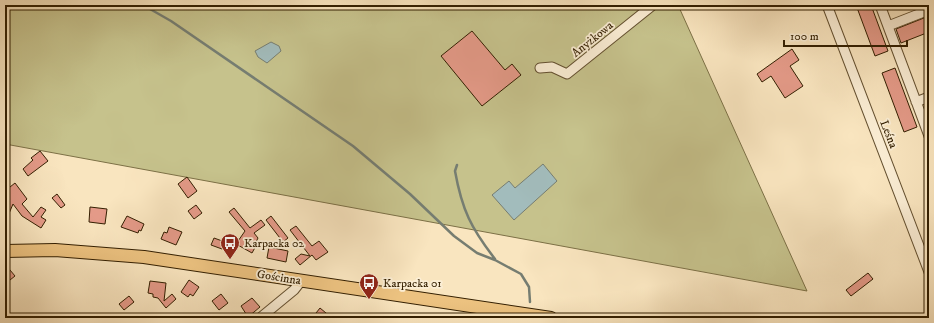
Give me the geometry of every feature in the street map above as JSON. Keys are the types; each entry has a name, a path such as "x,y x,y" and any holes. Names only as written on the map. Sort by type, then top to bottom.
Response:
{"main road":[{"name":"Gościnna","path":"5,251 55,250 108,253 546,317"}],"street":[{"name":"Anyżkowa","path":"540,68 552,67 568,74 653,5"},
{"name":"Leśna","path":"827,5 928,266"},
{"path":"880,5 929,136"},
{"path":"888,26 929,10"},
{"path":"916,102 929,97"},
{"path":"260,318 294,290 301,281"}],"shaded area":[{"path":"5,5 678,5 807,291 5,144"}],"water":[{"path":"271,42 279,46 281,51 267,63 258,57 255,51"},
{"path":"543,164 557,181 514,220 492,195 509,181 515,188"}],"building":[{"path":"856,5 871,5 888,51 875,56"},
{"path":"929,16 929,32 901,43 896,29"},
{"path":"472,31 505,70 512,64 521,75 482,106 441,56"},
{"path":"792,49 799,60 790,66 803,86 785,98 771,76 762,82 757,74"},
{"path":"895,68 917,127 904,132 882,73"},
{"path":"40,151 48,161 28,176 23,169 33,160 31,158"},
{"path":"187,177 197,191 188,198 178,184"},
{"path":"15,183 27,199 22,204 33,217 41,207 46,210 41,217 46,220 41,228 22,216 13,204 5,223 5,191"},
{"path":"57,194 65,205 61,208 52,198"},
{"path":"196,205 202,213 194,219 188,211"},
{"path":"90,207 107,209 105,224 89,222"},
{"path":"234,208 250,228 261,220 265,225 254,233 258,238 255,244 257,244 252,253 236,244 245,231 229,212"},
{"path":"127,216 144,224 141,231 139,230 138,233 121,227"},
{"path":"271,216 288,238 283,242 266,220"},
{"path":"296,226 312,246 319,241 328,252 316,260 312,255 300,265 295,259 301,254 310,256 290,230"},
{"path":"169,227 182,232 176,245 161,239 164,232 167,233"},
{"path":"214,238 225,242 222,249 211,245"},
{"path":"269,247 288,251 286,262 267,258"},
{"path":"5,264 15,276 5,284"},
{"path":"868,273 873,279 851,296 846,290"},
{"path":"189,280 199,287 193,296 190,294 188,297 181,292"},
{"path":"150,281 166,283 164,301 172,294 176,299 166,308 158,298 153,297 153,294 148,293"},
{"path":"221,294 228,303 219,310 212,301"},
{"path":"129,296 134,302 124,310 119,304"},
{"path":"252,298 260,307 248,317 241,306"},
{"path":"320,308 332,318 312,318"}],"waterway":[{"path":"143,5 171,21 353,146 410,194 454,236 477,253 495,260 521,274 529,287 530,302"},
{"path":"457,165 455,171 464,208 480,238 495,259"}],"place":[{"name":"Karpacka 02","path":"230,260"},
{"name":"Karpacka 01","path":"369,300"}]}
